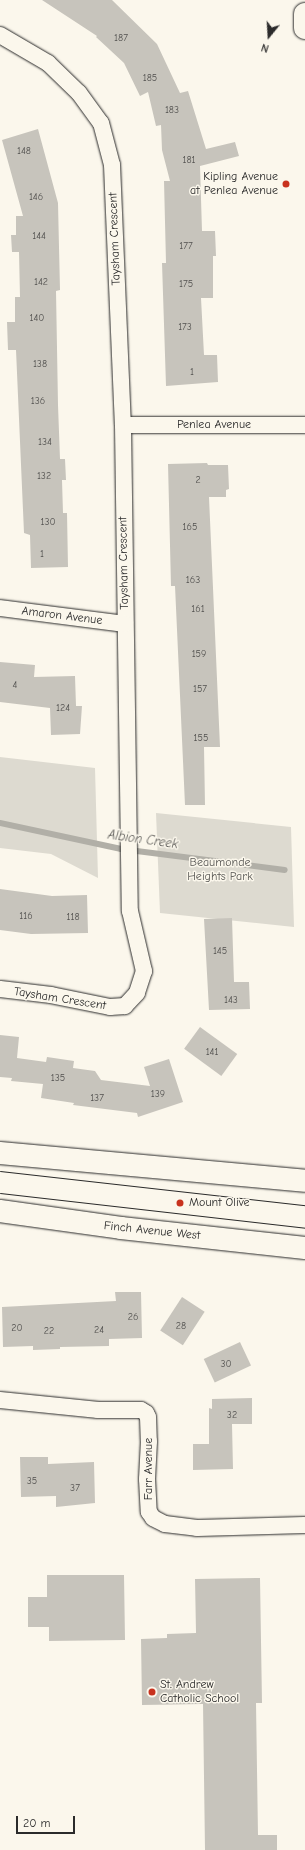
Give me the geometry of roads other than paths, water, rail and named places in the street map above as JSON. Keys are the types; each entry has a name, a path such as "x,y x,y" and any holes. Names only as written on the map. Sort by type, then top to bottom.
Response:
{"main road":[{"path":"305,14 305,28"},
{"path":"0,1153 305,1181"},
{"name":"Finch Avenue West","path":"0,1211 121,1228 305,1248"}],"street":[{"name":"Taysham Crescent","path":"0,35 48,63 80,93 101,123 112,164 123,425 130,911 144,970 137,993 125,1006 110,1007 50,995 0,989"},
{"name":"Penlea Avenue","path":"123,425 305,425"},
{"name":"Amaron Avenue","path":"0,608 125,624"},
{"name":"Farr Avenue","path":"0,1400 98,1410 141,1410 146,1412 148,1417 149,1441 147,1478 149,1512 153,1518 165,1524 197,1528 305,1526"}],"waterway":[{"name":"Albion Creek","path":"0,823 121,849 285,870"}],"tram line":[{"path":"0,1171 305,1205"},
{"path":"0,1193 305,1228"}],"place":[{"name":"Kipling Avenue at Penlea Avenue","path":"286,184"},
{"name":"Mount Olive","path":"180,1203"},
{"name":"St. Andrew Catholic School","path":"152,1692"}],"park label":[{"name":"Beaumonde Heights Park","path":"220,870"}]}
